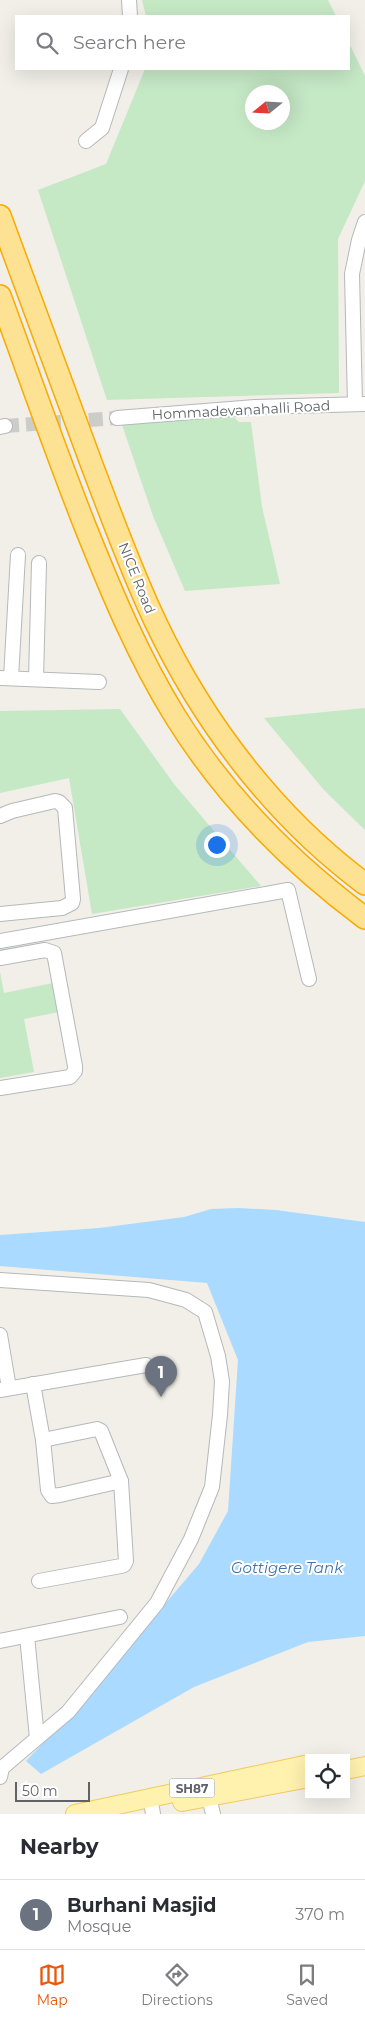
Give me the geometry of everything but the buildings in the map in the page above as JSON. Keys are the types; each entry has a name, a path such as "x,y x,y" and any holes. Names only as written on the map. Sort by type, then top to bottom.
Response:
{"highway":[{"name":"NICE Road","path":"0,216 130,564 155,622 178,666 198,702 220,735 246,767 317,844 365,884"},
{"name":"NICE Road","path":"0,296 77,505 112,592 134,642 175,717 222,782 276,843 317,881 365,918"}],"main road":[{"path":"350,1757 365,1755"},
{"name":"SH87","path":"75,1814 210,1799 305,1765"},
{"path":"350,1769 365,1766"},
{"name":"SH87","path":"124,1814 153,1811 305,1779"}],"street":[{"path":"129,0 130,15"},
{"path":"86,141 102,128 121,70"},
{"path":"360,404 352,274 365,222"},
{"name":"Hommadevanahalli Road","path":"117,418 255,407 360,404"},
{"path":"18,555 6,678 99,682"},
{"path":"36,679 39,563"},
{"path":"0,816 12,811 55,801 65,808 73,899 72,903 62,908 2,914"},
{"path":"0,941 288,890 309,978"},
{"path":"0,958 45,950 54,953 75,1071 70,1077 0,1088"},
{"path":"0,1280 149,1290 186,1300 205,1312 218,1356 222,1381 212,1487 191,1539 157,1603 68,1712 2,1768 0,1777"},
{"path":"0,1336 4,1389 146,1364"},
{"path":"33,1384 43,1440 48,1490 52,1496 121,1481"},
{"path":"39,1581 124,1565 126,1561 121,1481 102,1431 97,1429 43,1440"},
{"path":"0,1641 120,1617"},
{"path":"27,1636 37,1738"}],"green space":[{"path":"142,0 328,0 336,15 146,15"},
{"path":"350,45 365,76 365,181 338,239 339,393 107,400 38,190 106,164 145,70 350,70"},
{"path":"229,412 239,422 251,422 262,507 280,584 185,591 153,516 121,422"},
{"path":"365,708 365,830 324,790 264,718"},
{"path":"120,709 174,784 261,886 92,914 69,778 0,793 0,711"},
{"path":"0,972 4,993 53,983 59,1012 24,1019 34,1072 0,1078"}],"water":[{"name":"Gottigere Tank","path":"211,1209 276,1210 365,1222 365,1636 308,1642 194,1687 41,1774 26,1761 70,1715 199,1564 228,1511 238,1360 207,1283 0,1266 0,1235 99,1228 184,1217"}],"tunnel":[{"path":"5,426 117,418"}],"place":[{"name":"Burhani Masjid","path":"161,1397"}]}
